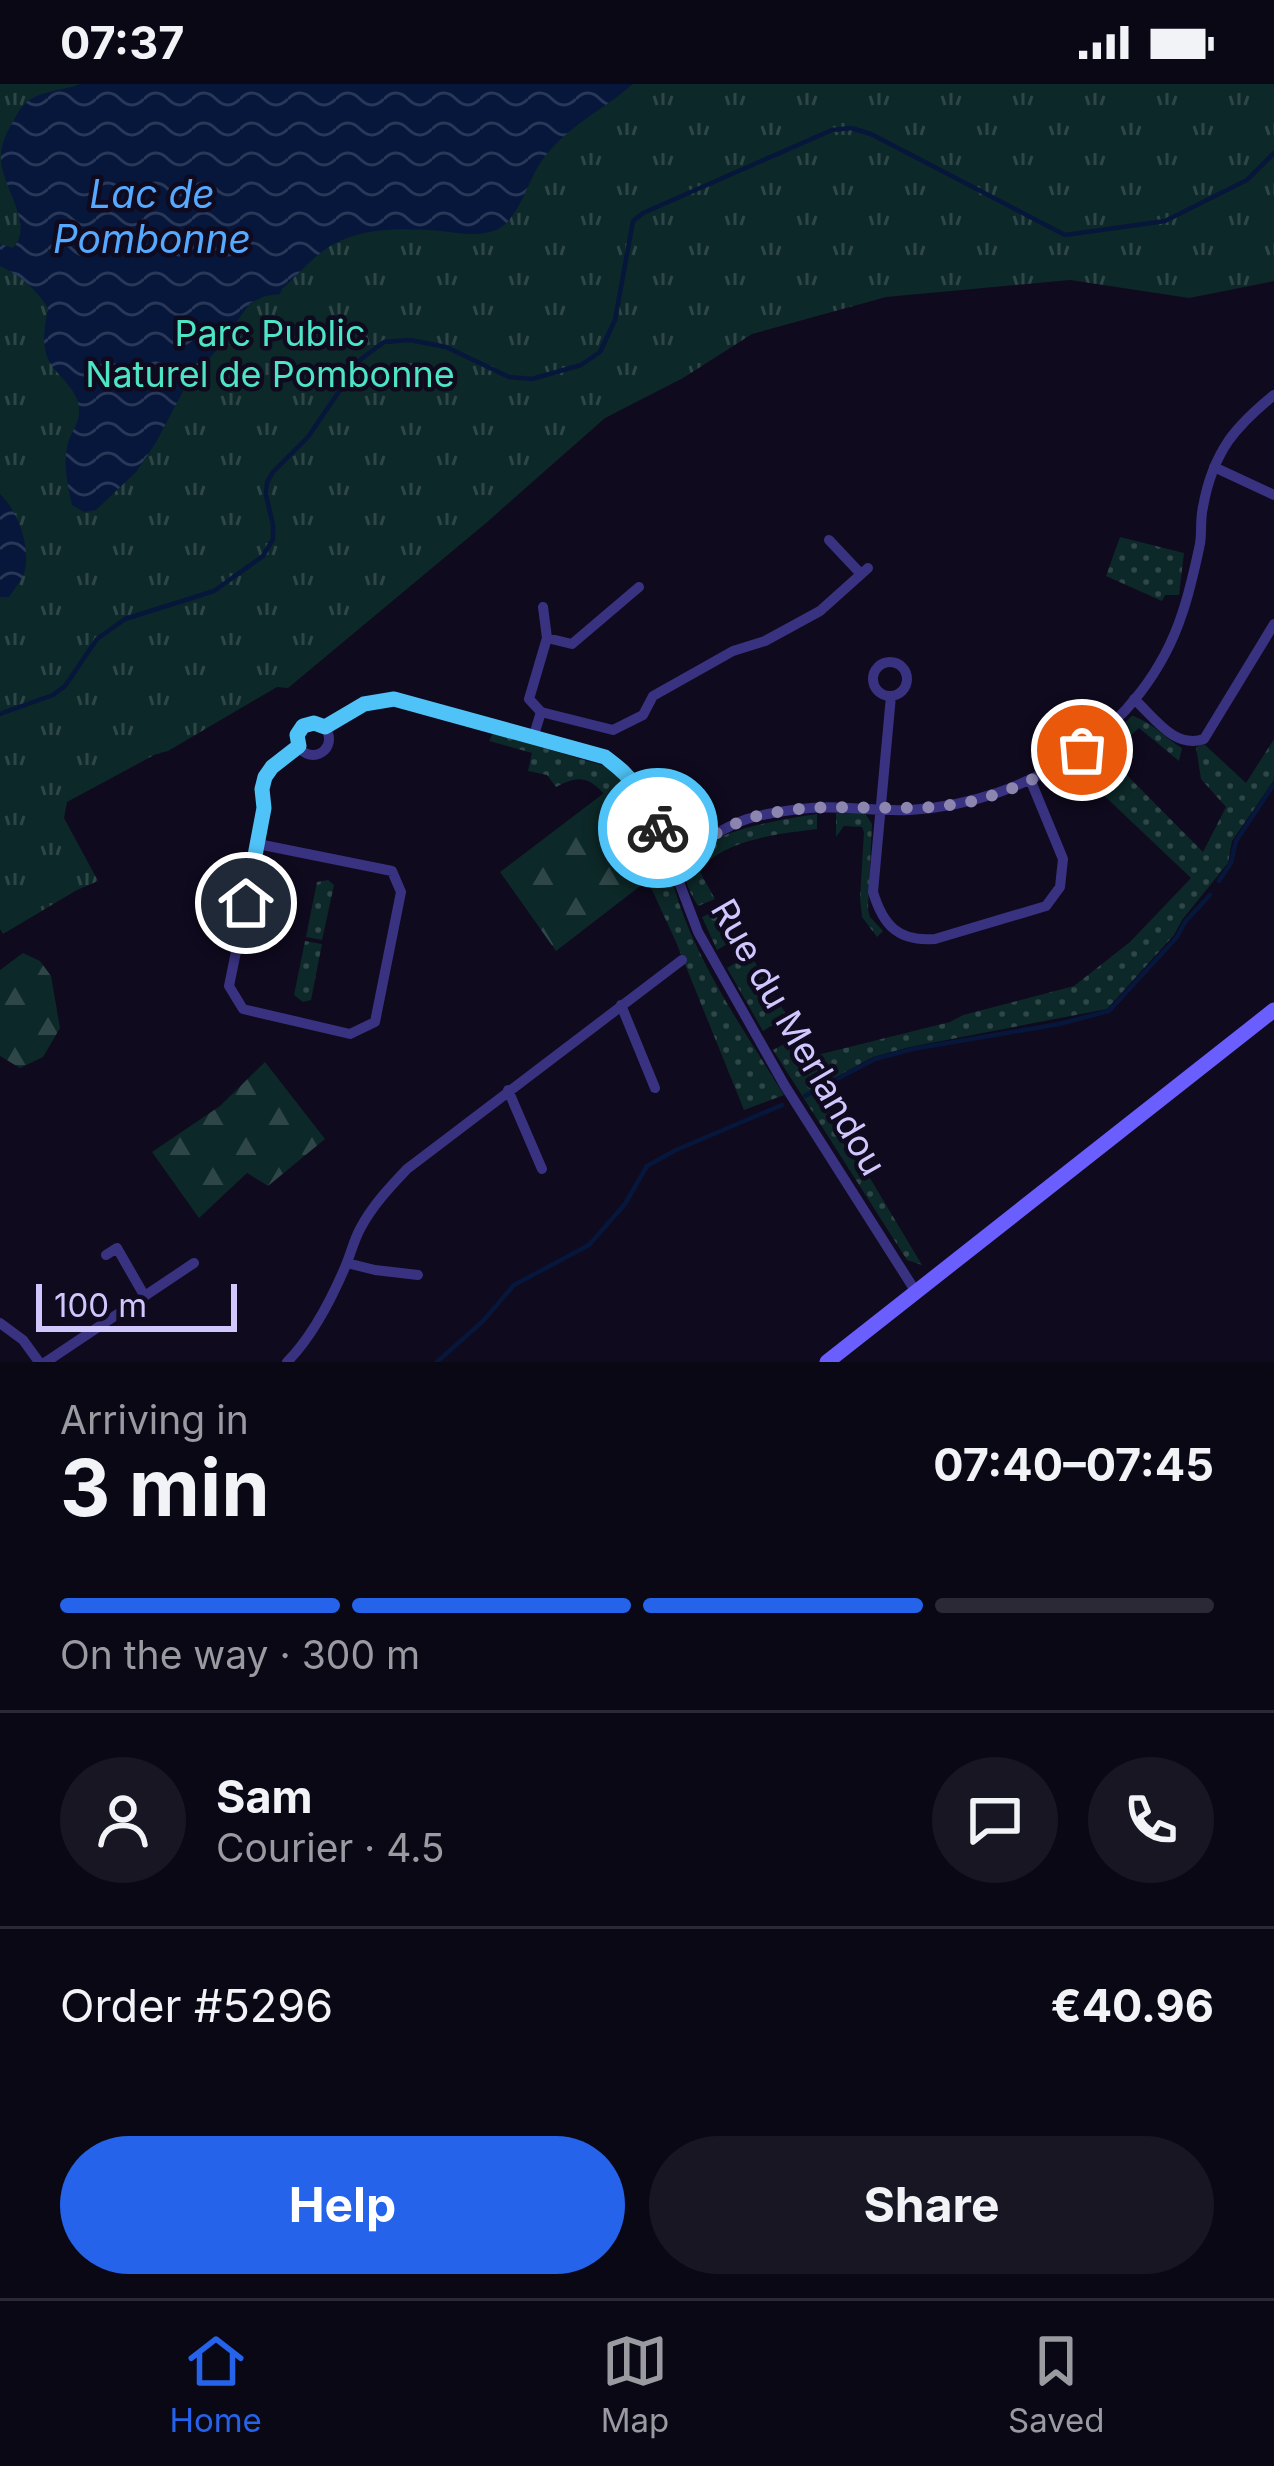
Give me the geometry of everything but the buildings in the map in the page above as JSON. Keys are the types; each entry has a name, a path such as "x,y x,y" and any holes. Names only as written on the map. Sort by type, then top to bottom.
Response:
{"main road":[{"path":"826,1362 1274,1010"}],"street":[{"path":"325,727 364,704 394,699 605,757 634,785 645,814 679,843 698,842 744,820 776,812 821,806 910,810 975,801 1068,761 1094,741 1154,675 1183,613 1214,467 1230,438 1274,394"},
{"path":"1214,467 1274,495"},
{"path":"543,607 547,638 529,700 541,712 613,730 643,715 653,696 820,610 865,571 830,540"},
{"path":"547,638 572,644 639,587"},
{"path":"1134,699 1173,737 1191,743 1204,739 1274,624"},
{"path":"891,696 873,892 881,918 896,931 918,940 935,939 1046,906 1060,887 1063,859 1030,779"},
{"path":"533,738 541,712"},
{"path":"303,726 325,727 330,742 321,754 311,756 299,746 297,735 303,726"},
{"path":"258,844 392,871 401,892 375,1022 350,1034 243,1010 229,986 258,844 265,777 299,746"},
{"name":"Rue du Merlandou","path":"679,843 679,882 698,932 785,1086 916,1292"},
{"path":"287,1362 309,1335 372,1209 406,1169 682,960"},
{"path":"622,1005 655,1088"},
{"path":"508,1090 542,1169"},
{"path":"106,1256 117,1248 144,1294"},
{"path":"0,1323 42,1362 194,1263"},
{"path":"347,1263 418,1275"}],"green space":[{"name":"Parc Public Naturel de Pombonne","path":"0,84 1274,84 1274,281 1189,298 1070,280 886,297 752,334 683,378 605,418 288,688 277,687 168,751 67,802 64,818 98,881 3,934"},
{"path":"1120,537 1184,553 1179,595 1165,595 1162,601 1106,576"},
{"path":"1132,716 1182,748 1179,761 1139,728 1108,756 1203,852 1226,807 1201,779 1196,747 1204,744 1246,783 1274,739 1274,780 1232,841 1228,863 1174,935 1107,1009 873,1057 816,1088 922,1265 907,1260 773,1050 799,1036 813,1056 1074,986 1130,942 1191,878 1075,768"},
{"path":"493,733 608,767 619,775 649,831 670,849 674,887 694,942 784,1095 744,1110 676,942 613,805 588,781 556,787 547,775 528,771 532,753 489,741"},
{"path":"604,793 648,880 556,951 500,872"},
{"path":"836,813 865,813 872,824 868,909 883,931 877,937 862,917 864,832 862,827 844,826 836,837"},
{"path":"817,814 817,829 752,840 709,861 700,872 715,899 698,906 685,874 696,851 746,828"},
{"path":"328,880 334,885 322,940 306,937 317,882"},
{"path":"722,907 738,938 717,950 702,917"},
{"path":"305,941 322,944 311,1000 303,1002 294,995"},
{"path":"23,953 40,961 51,976 60,1028 43,1057 20,1068 0,1056 0,970"},
{"path":"750,954 787,1016 763,1031 727,968"},
{"path":"265,1062 325,1139 268,1186 247,1173 199,1218 152,1152 220,1106"}],"water":[{"name":"Lac de Pombonne","path":"80,84 633,84 550,150 517,209 496,230 476,234 395,229 350,237 318,255 280,294 250,303 188,382 136,472 96,510 84,512 72,505 66,469 78,402 47,356 48,308 27,283 0,266 0,244 13,248 21,228 1,160 7,133 27,102"},
{"path":"0,494 17,519 26,550 24,573 9,597 0,597"}],"waterway":[{"path":"0,714 65,686 97,639 125,619 214,591 263,556 273,539 267,482 308,437 361,359 384,342 410,340 446,347 509,377 532,379 581,365 600,352 615,320 633,221 643,213 832,130 851,128 1065,235 1165,221 1247,180 1274,153"},
{"path":"1219,881 1231,863 1236,841 1274,784"},
{"path":"805,1096 875,1059 1109,1011 1210,895"},
{"path":"437,1362 514,1285 589,1245 625,1204 647,1166 782,1105"}],"way so far":[{"path":"658,828 679,843 698,842 744,820 776,812 821,806 910,810 975,801 1068,761 1082,750"}],"route":[{"path":"246,903 260,837 265,777 299,746 297,735 303,726 325,727 364,704 394,699 605,757 634,785 645,814 658,828"}]}
